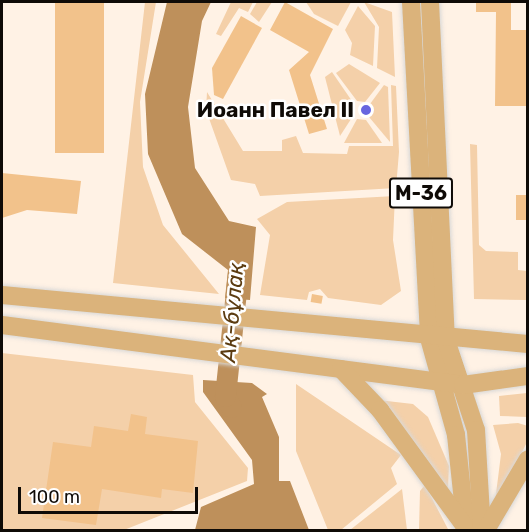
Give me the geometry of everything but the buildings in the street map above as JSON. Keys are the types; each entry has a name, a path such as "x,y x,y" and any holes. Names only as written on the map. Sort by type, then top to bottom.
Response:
{"main road":[{"name":"M-36","path":"411,2 438,339 454,384 475,530"},
{"name":"M-36","path":"430,2 438,339"},
{"path":"2,295 438,339 528,344"},
{"path":"2,325 265,355 342,369 454,384 528,376"},
{"path":"342,369 380,410 475,530 528,459"}],"shaded area":[{"path":"145,2 156,2 140,102 143,167 163,225 219,294 113,283"},
{"path":"167,2 211,2 202,21 188,107 195,168 229,221 256,227 250,300 225,298 228,270 182,234 148,154 145,94"},
{"path":"231,2 253,2 248,12 239,8 221,36 216,34"},
{"path":"257,2 272,2 259,22 250,14"},
{"path":"306,2 351,2 338,26 314,14"},
{"path":"364,2 392,12 395,77 377,68 379,27"},
{"path":"358,6 375,26 373,66 350,55 352,43 345,30"},
{"path":"349,64 380,83 365,102 357,101 336,73"},
{"path":"332,72 354,104 353,116 340,136 325,77"},
{"path":"384,85 388,87 390,142 369,117 370,104"},
{"path":"391,85 396,86 399,152 396,188 260,196 255,184 231,180 206,110 207,92 243,151 282,151 282,140 296,136 303,153 347,154 349,146 393,146"},
{"path":"357,119 366,120 382,143 344,143"},
{"path":"470,144 477,145 479,245 486,251 518,252 518,270 527,271 527,300 474,299"},
{"path":"395,196 393,240 401,291 381,305 328,298 320,289 309,292 307,300 260,295 270,235 257,219 287,202"},
{"path":"2,353 193,375 195,402 248,468 247,481 124,530 2,530"},
{"path":"203,380 252,383 267,394 262,397 279,437 279,481 290,481 309,530 195,530 201,507 254,484 252,460 203,392"},
{"path":"296,384 401,455 391,468 397,484 341,530 328,530 296,451"},
{"path":"527,393 527,417 500,416 499,396"},
{"path":"378,400 413,404 428,417 449,466 448,489"},
{"path":"518,423 528,426 527,442 494,510 501,454 493,425"},
{"path":"425,485 448,530 419,530 420,491"},
{"path":"402,489 407,530 350,530"}],"waterway":[{"name":"Ақ-бұлақ","path":"231,407 225,396 238,272"}],"place":[{"name":"Иоанн Павел II","path":"366,110"}]}
